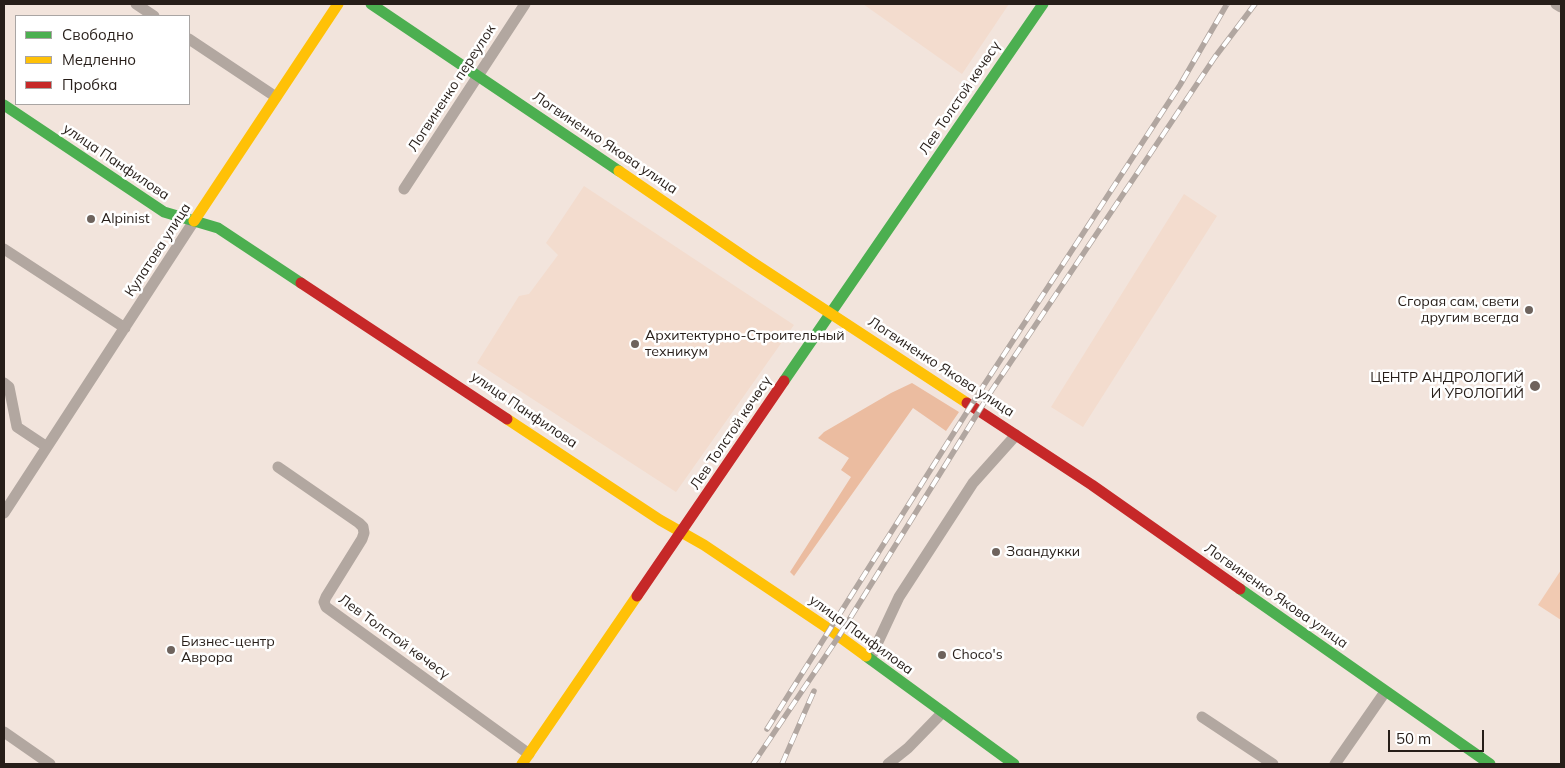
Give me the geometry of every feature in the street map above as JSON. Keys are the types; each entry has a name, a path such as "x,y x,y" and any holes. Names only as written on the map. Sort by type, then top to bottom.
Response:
{"street":[{"path":"136,4 152,15"},
{"name":"Логвиненко Якова улица","path":"371,4 744,256 1016,435 1490,764"},
{"name":"Логвиненко переулок","path":"404,189 524,4"},
{"name":"Лев Толстой көчөсү","path":"522,764 1043,4"},
{"path":"1556,4 1561,7"},
{"name":"Кулатова улица","path":"6,506 47,447 276,97 333,5"},
{"path":"190,40 276,97"},
{"name":"улица Панфилова","path":"4,105 164,212 218,228 681,533 704,545 829,629 1014,764"},
{"path":"4,249 125,328"},
{"path":"4,383 9,387 17,427 47,447"},
{"path":"870,659 899,597 973,483 1016,435"},
{"name":"Лев Толстой көчөсү","path":"278,467 363,527 362,539 326,597 324,602 326,607 529,754"},
{"path":"1336,764 1385,692"},
{"path":"888,764 908,748 942,712"},
{"path":"1202,717 1273,764"},
{"path":"4,732 50,764"}],"shaded area":[{"path":"863,4 1009,4 962,74"},
{"name":"Архитектурно-Строительный техникум","path":"584,186 794,325 676,492 477,363 519,296 529,294 558,255 546,243"},
{"path":"1184,194 1217,216 1083,427 1051,407"},
{"path":"912,383 959,412 946,431 913,408 794,576 790,572 851,477 841,470 849,458 818,438 824,432"},
{"path":"1561,570 1561,620 1538,605"}],"railway":[{"path":"767,729 984,385 1180,85 1227,4"},
{"path":"753,764 839,636 992,390 1215,57 1255,4"},
{"path":"782,764 814,691"}],"traffic: fast":[{"path":"371,4 619,171"},
{"path":"784,381 1043,4"},
{"path":"4,105 164,212 218,228 301,283"},
{"path":"1240,589 1490,764"},
{"path":"866,656 1014,764"}],"traffic: slow":[{"path":"194,221 338,4"},
{"path":"619,171 752,262 967,403"},
{"path":"507,419 660,520 704,545 866,656"},
{"path":"522,764 637,596"}],"traffic: jam":[{"path":"301,283 507,419"},
{"path":"637,596 784,381"},
{"path":"967,403 1092,485 1240,589"}],"place":[{"name":"Alpinist","path":"91,219"},
{"name":"Сгорая сам, свети другим всегда","path":"1529,310"},
{"name":"Архитектурно-Строительный техникум","path":"635,344"},
{"name":"ЦЕНТР АНДРОЛОГИЙ И УРОЛОГИЙ","path":"1535,386"},
{"name":"Заандукки","path":"996,552"},
{"name":"Бизнес-центр Аврора","path":"171,650"},
{"name":"Choco's","path":"942,655"}]}
